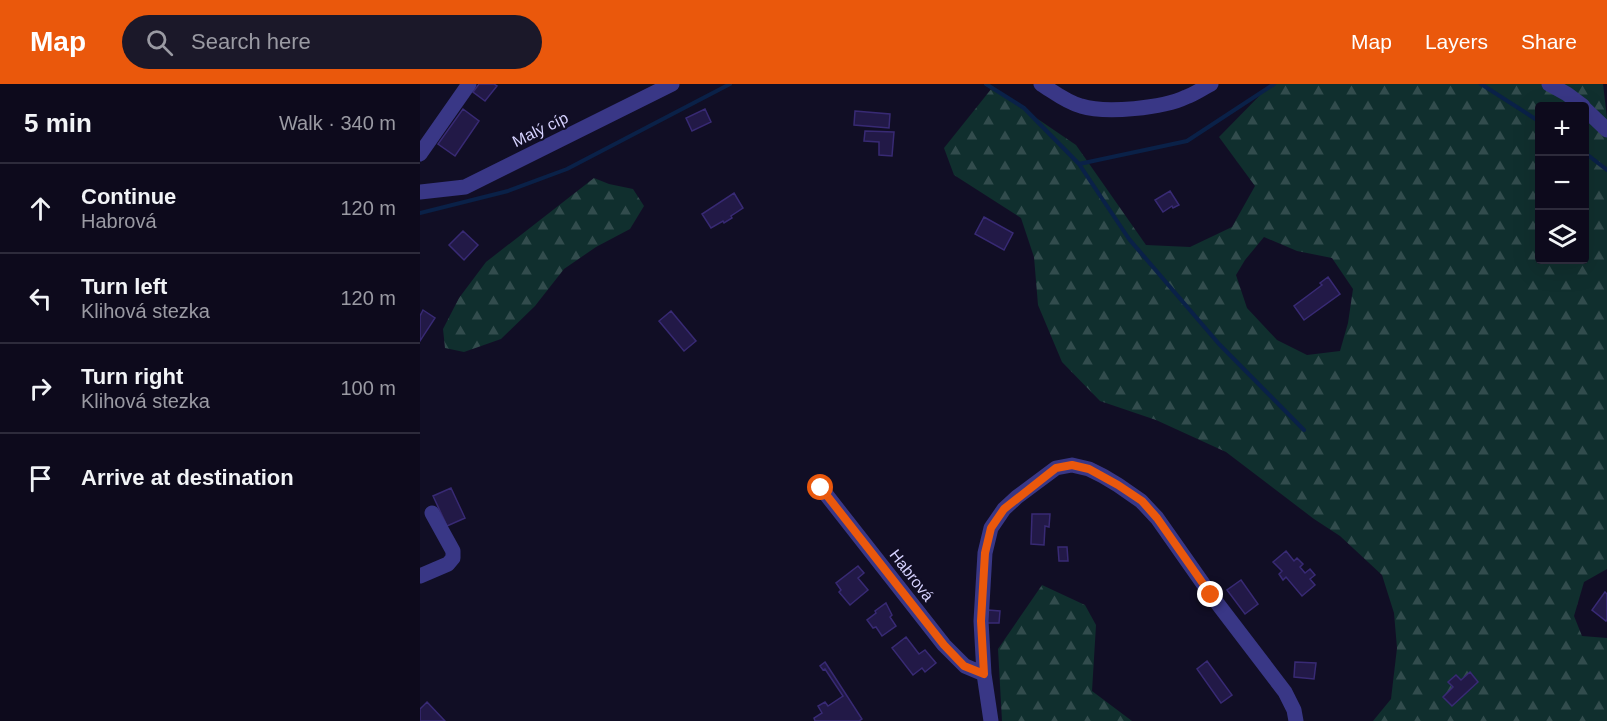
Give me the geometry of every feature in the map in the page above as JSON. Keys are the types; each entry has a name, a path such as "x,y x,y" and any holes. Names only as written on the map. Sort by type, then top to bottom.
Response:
{"street":[{"path":"420,154 469,84"},
{"name":"Malý cíp","path":"420,192 465,187 672,84"},
{"path":"1041,84 1067,101 1083,107 1102,110 1138,108 1172,102 1186,98 1211,84"},
{"path":"1549,84 1577,102"},
{"path":"1589,112 1607,130"},
{"path":"991,721 984,674 981,621 985,553 991,528 1004,509 1017,497 1056,468 1072,465 1089,469 1118,485 1142,501 1157,518 1211,595 1286,692 1296,721"},
{"name":"Habrová","path":"821,488 944,645 964,666 984,674"},
{"path":"420,576 448,564 453,558 453,551 432,513"}],"green space":[{"path":"1271,84 1603,84 1607,118 1607,569 1584,582 1574,616 1582,636 1607,638 1607,721 1373,721 1391,699 1397,648 1394,613 1382,575 1340,536 1226,452 1156,420 1100,401 1062,362 1038,305 1034,257 1021,218 954,175 944,148 992,88 1076,145 1146,245 1190,247 1232,227 1255,186 1219,137","holes":["1264,237 1297,251 1332,258 1353,289 1348,323 1340,351 1307,355 1277,340 1247,308 1236,275"]},
{"path":"594,178 633,189 644,206 630,229 596,247 564,269 535,306 501,339 464,352 445,348 443,329 459,298 486,262"},
{"path":"1042,585 1085,605 1096,625 1092,691 1132,721 1002,721 998,649"}],"building":[{"path":"479,84 497,86 485,101 473,92"},
{"path":"463,109 479,121 455,156 438,144"},
{"path":"705,109 711,122 692,131 686,118"},
{"path":"855,111 890,114 889,128 854,125"},
{"path":"865,131 894,132 892,156 879,155 879,142 864,141"},
{"path":"1170,191 1179,205 1173,208 1172,206 1163,212 1155,200"},
{"path":"734,193 743,208 724,223 723,221 711,228 702,214"},
{"path":"984,217 1013,233 1004,250 975,234"},
{"path":"463,231 478,245 464,260 449,245"},
{"path":"1328,277 1340,294 1304,320 1294,306 1322,285 1320,283"},
{"path":"423,310 435,318 420,341 420,316"},
{"path":"671,311 696,341 684,351 659,321"},
{"path":"451,488 465,518 447,526 433,496"},
{"path":"1032,514 1050,514 1049,527 1045,526 1044,545 1031,544"},
{"path":"1058,547 1067,547 1068,561 1059,561"},
{"path":"1286,551 1294,561 1297,558 1303,564 1300,567 1305,573 1310,569 1315,575 1310,579 1315,585 1302,596 1286,577 1283,580 1279,574 1282,571 1273,562"},
{"path":"858,566 864,573 858,578 868,590 850,605 839,592 841,590 836,583"},
{"path":"1241,580 1258,604 1245,614 1227,590"},
{"path":"1605,592 1607,594 1606,621 1592,610"},
{"path":"886,603 892,615 890,617 896,626 882,636 867,620"},
{"path":"988,610 1000,611 999,623 987,623"},
{"path":"906,637 919,654 925,650 936,663 925,672 922,668 913,675 892,648"},
{"path":"1207,661 1232,695 1221,703 1197,669"},
{"path":"825,662 862,719 859,721 815,721 814,718 822,713 818,706 825,702 828,706 843,696 825,669 823,670 820,666"},
{"path":"1295,662 1316,663 1314,679 1294,677"},
{"path":"1470,672 1478,682 1452,706 1443,697 1453,687 1448,682 1456,675 1461,680"},
{"path":"427,702 445,721 420,721 420,709"}],"waterway":[{"path":"420,213 508,191 567,169 730,84"},
{"path":"986,84 1024,108 1079,164 1129,239 1219,344 1304,430"},
{"path":"1079,164 1187,141 1274,84"},
{"path":"1481,84 1535,119"},
{"path":"1589,156 1607,170"}],"route":[{"path":"821,488 944,645 964,666 984,674 981,621 985,553 991,528 1004,509 1056,468 1072,465 1089,469 1142,501 1180,549 1211,595"}]}
